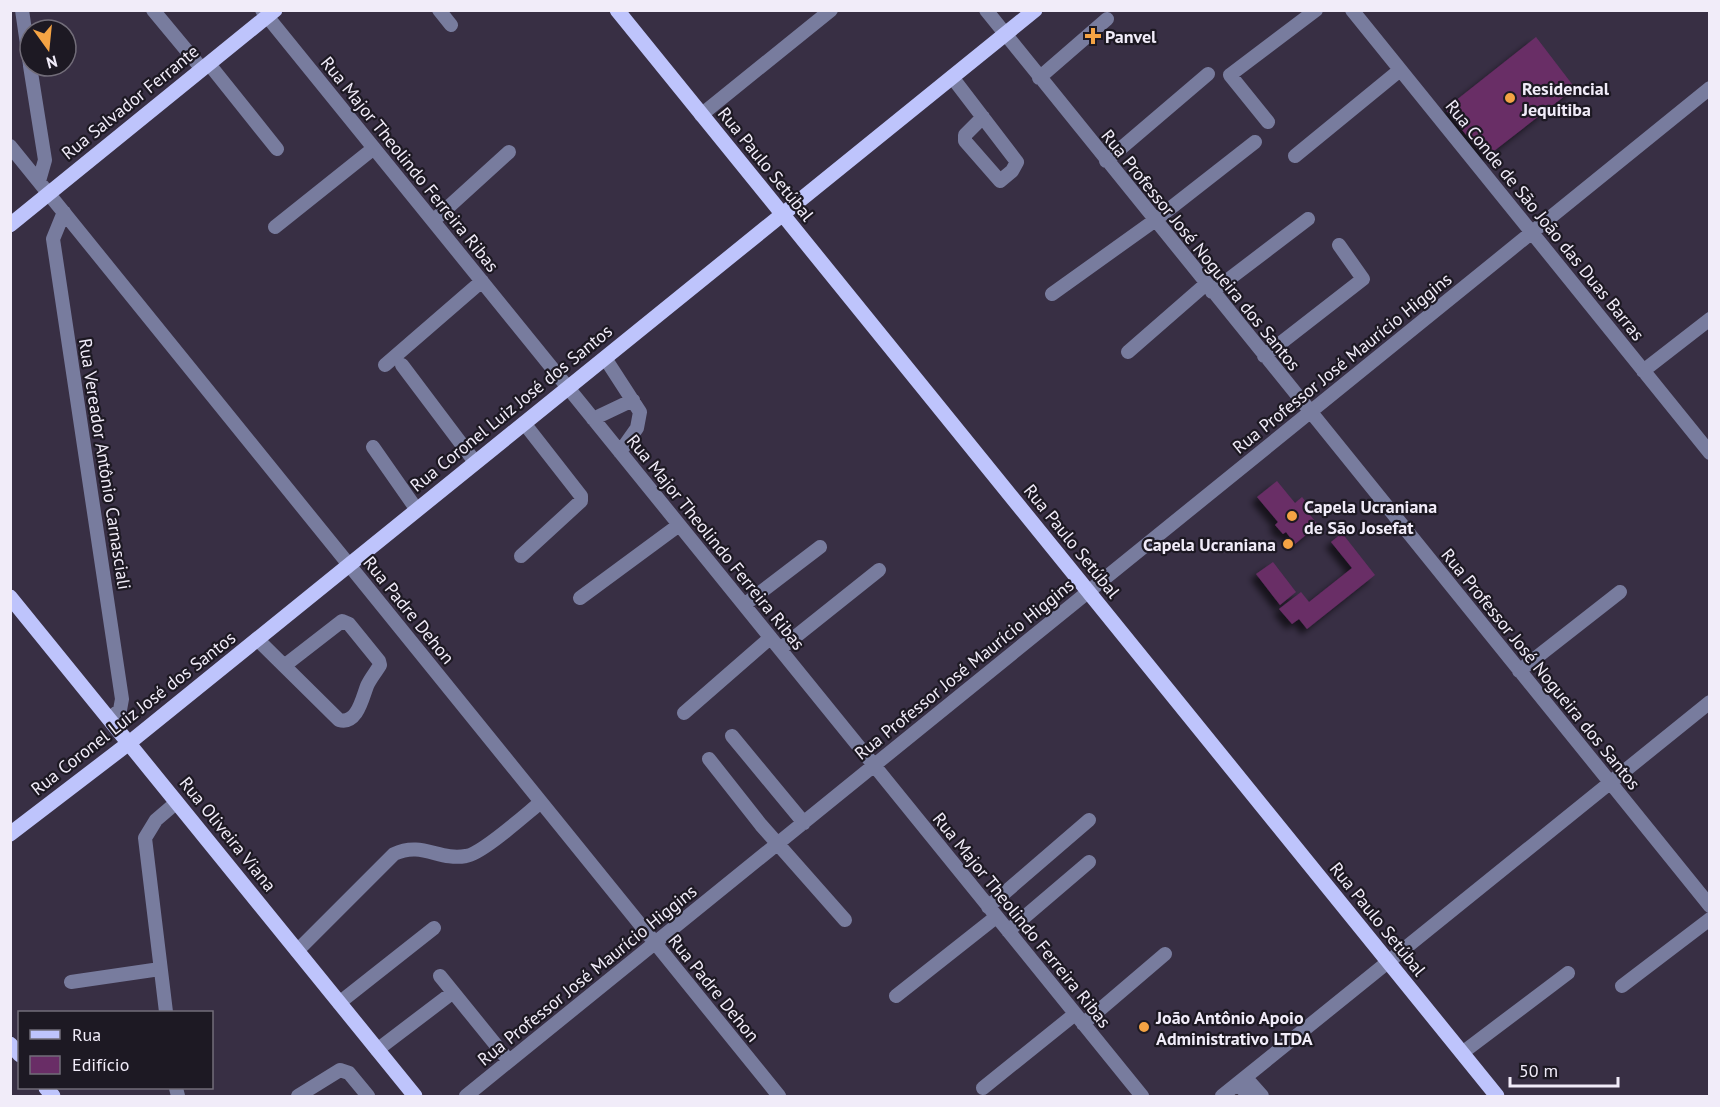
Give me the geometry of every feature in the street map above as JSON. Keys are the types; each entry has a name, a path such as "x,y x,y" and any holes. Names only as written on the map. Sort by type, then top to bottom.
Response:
{"main road":[{"name":"Rua Paulo Setúbal","path":"617,10 1497,1096"},
{"name":"Rua Coronel Luiz José dos Santos","path":"10,834 129,743 1035,10"},
{"name":"Rua Salvador Ferrante","path":"10,225 206,67 268,12"},
{"name":"Rua Oliveira Viana","path":"10,597 415,1096"}],"street":[{"path":"153,10 277,148"},
{"path":"439,10 451,25"},
{"path":"701,115 831,10"},
{"name":"Rua Professor José Nogueira dos Santos","path":"986,10 1710,906"},
{"path":"1268,122 1230,75 1316,10"},
{"name":"Rua Conde de São João das Duas Barras","path":"1352,10 1710,453"},
{"name":"Rua Major Theolindo Ferreira Ribas","path":"268,12 482,282 1142,1096"},
{"path":"1039,78 1107,19"},
{"path":"1295,156 1400,70"},
{"path":"1106,160 1208,74"},
{"path":"952,77 983,117"},
{"path":"32,78 45,160 39,181"},
{"name":"Rua Professor José Maurício Higgins","path":"466,1096 1710,88"},
{"path":"1052,294 1155,221 1255,142"},
{"name":"Rua Padre Dehon","path":"10,146 779,1096"},
{"path":"275,227 374,148"},
{"path":"433,221 509,152"},
{"name":"Rua Vereador Antônio Carnasciali","path":"64,212 53,239 122,699 120,710 109,719"},
{"path":"1128,352 1209,288 1308,219"},
{"path":"1264,356 1363,279 1340,246"},
{"path":"385,365 482,282"},
{"path":"1644,371 1710,319"},
{"path":"605,358 640,412 640,420 620,452"},
{"path":"402,365 475,462"},
{"path":"593,419 633,400"},
{"path":"521,556 581,501 581,496 524,423"},
{"path":"373,447 417,510"},
{"path":"580,598 679,525"},
{"path":"744,605 819,547"},
{"path":"780,649 879,570"},
{"path":"1519,671 1620,592"},
{"path":"257,639 284,666 339,720 350,720 359,708 368,684 380,666 380,661 349,624 342,621 284,666"},
{"path":"684,713 770,638"},
{"path":"1222,1096 1710,702"},
{"path":"732,736 804,823"},
{"path":"709,759 761,825 779,842 845,920"},
{"path":"166,1011 145,838 156,820 177,802"},
{"path":"297,951 394,854 406,848 422,849 450,857 469,856 541,802"},
{"path":"897,996 992,912 1089,820"},
{"path":"1008,932 1089,862"},
{"path":"1622,986 1710,919"},
{"path":"339,1003 434,928"},
{"path":"983,1088 1165,954"},
{"path":"71,982 160,969"},
{"path":"1462,1053 1568,973"},
{"path":"440,976 509,1061"},
{"path":"377,1050 452,993"},
{"path":"298,1096 340,1070 349,1073 368,1096"},
{"path":"1242,1081 1249,1096"},
{"path":"1242,1081 1262,1096"}],"building":[{"name":"Residencial Jequitiba","path":"1536,37 1575,88 1485,158 1445,109"},
{"name":"Capela Ucraniana de São Josefat","path":"1277,481 1295,503 1302,497 1311,508 1307,511 1318,525 1295,544 1286,532 1283,534 1275,525 1278,522 1257,497"},
{"path":"1342,533 1375,575 1307,629 1299,619 1292,624 1279,609 1301,592 1309,602 1352,568 1331,542"},
{"path":"1273,562 1296,592 1280,605 1256,574"}],"place":[{"name":"Panvel","path":"1093,36"},
{"name":"Residencial Jequitiba","path":"1510,98"},
{"name":"Capela Ucraniana de São Josefat","path":"1292,516"},
{"name":"Capela Ucraniana","path":"1288,544"},
{"name":"João Antônio Apoio Administrativo LTDA","path":"1144,1027"}]}
